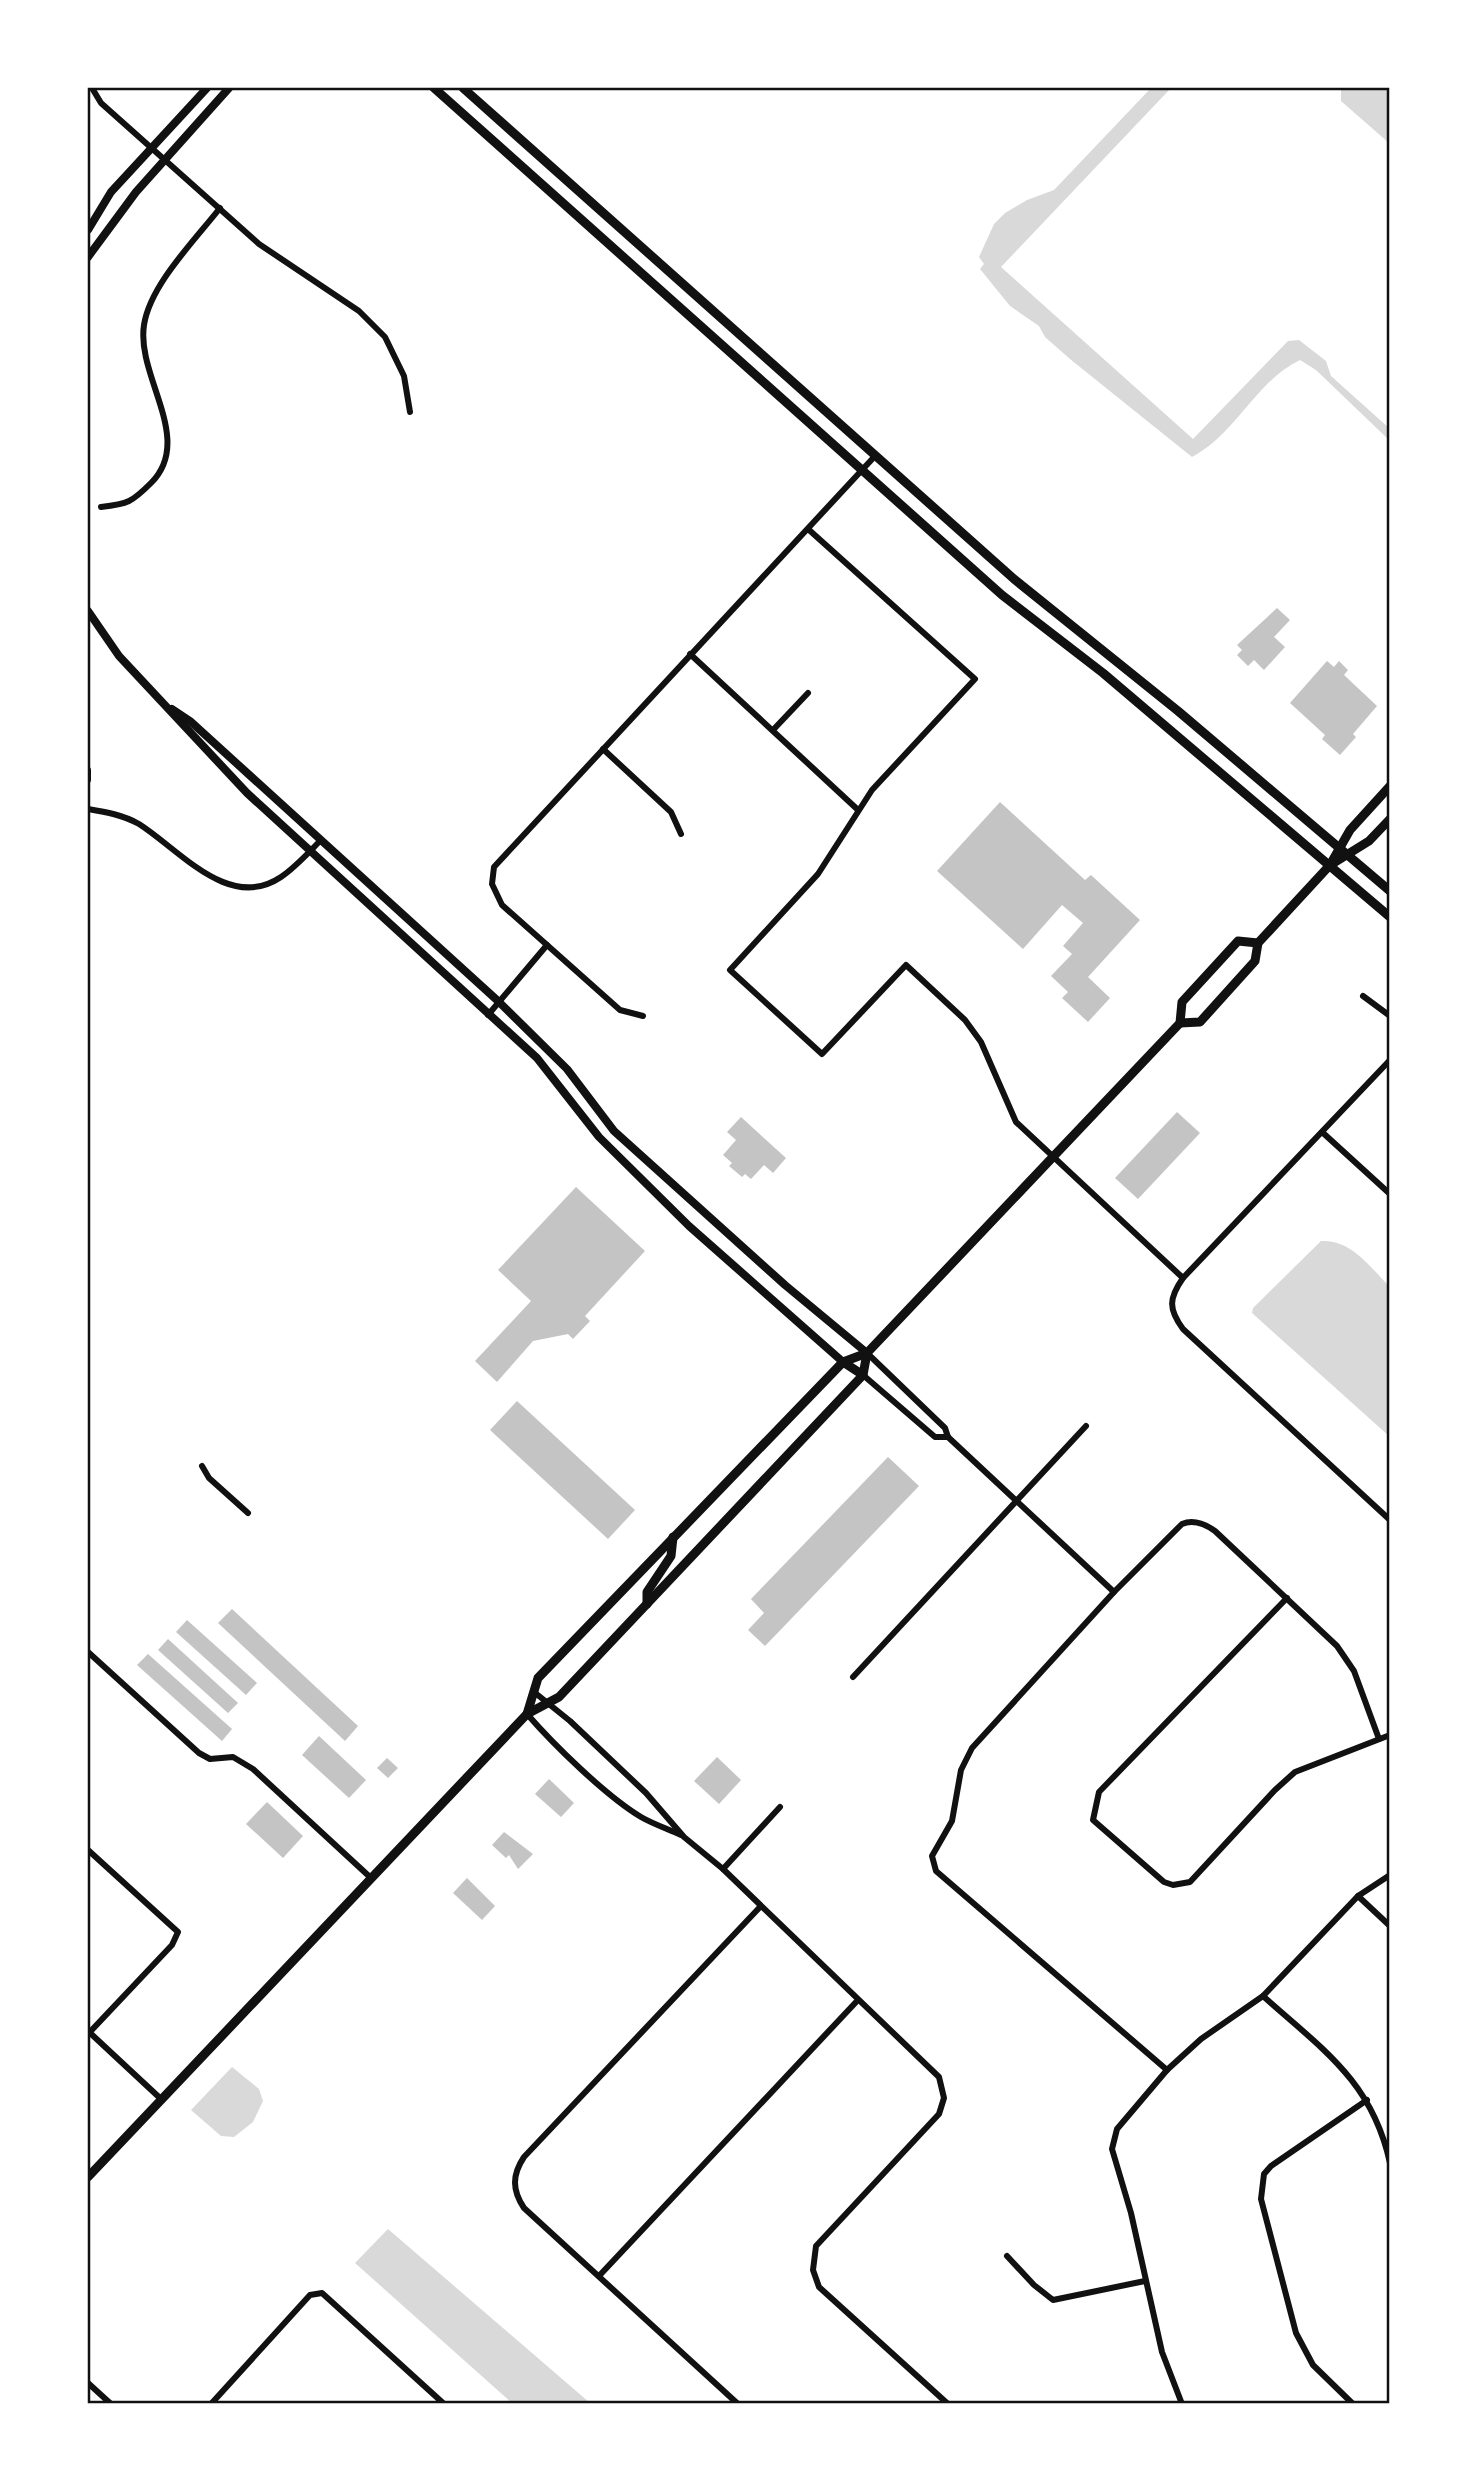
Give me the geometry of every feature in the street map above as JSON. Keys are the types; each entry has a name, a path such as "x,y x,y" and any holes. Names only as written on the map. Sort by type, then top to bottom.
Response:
{"main road":[{"path":"434,88 1002,595 1113,682 1390,917"},
{"path":"463,88 1014,579 1390,891"},
{"path":"1344,851 1350,830 1390,786"},
{"path":"1180,1023 1200,1022 1255,961 1258,943 1330,865 1344,851 1369,841 1390,819"},
{"path":"527,1714 538,1678 843,1362 867,1353 1180,1023 1182,1002 1238,941 1258,943"},
{"path":"88,2177 527,1714 559,1697 647,1604 863,1375 867,1353"},
{"path":"843,1362 863,1375"},
{"path":"647,1604 647,1592 671,1556 673,1537"}],"street":[{"path":"92,88 101,103 259,244 343,298 385,337 404,376 410,412"},
{"path":"88,230 111,192 207,88"},
{"path":"88,257 105,230 229,88"},
{"path":"101,508 127,504 166,465 168,442 146,362 144,325 161,284 220,208"},
{"path":"643,1016 620,1010 497,898 492,884 494,867 875,456"},
{"path":"808,529 975,679 857,809 818,874 730,970 822,1054 906,965 965,1020 981,1042 1016,1122 1183,1278"},
{"path":"88,611 119,656 247,793 537,1058 599,1137 689,1227 843,1362"},
{"path":"690,654 857,809"},
{"path":"773,730 808,693"},
{"path":"165,704 190,722 498,1001 567,1069 614,1131 785,1285 867,1353 945,1428 948,1437 1114,1592"},
{"path":"603,749 671,812 681,834"},
{"path":"88,770 88,780"},
{"path":"88,809 111,813 138,823 208,875 224,883 247,888 264,886 280,878 321,840"},
{"path":"488,1016 547,945"},
{"path":"1363,996 1390,1016"},
{"path":"1390,1060 1183,1278 1171,1295 1171,1305 1183,1329 1390,1520"},
{"path":"1322,1132 1390,1194"},
{"path":"863,1375 934,1437 948,1437"},
{"path":"853,1677 1086,1426"},
{"path":"202,1466 209,1478 248,1513"},
{"path":"1167,2070 938,1874 933,1864 934,1852 952,1821 961,1770 972,1748 1114,1592 1182,1524 1201,1523 1215,1531 1343,1654 1354,1671 1379,1739"},
{"path":"1287,1598 1099,1792 1093,1820 1164,1882 1173,1885 1190,1882 1295,1772 1390,1735"},
{"path":"88,1652 204,1757 233,1757 253,1769 371,1878"},
{"path":"534,1692 646,1793 684,1837 723,1869 857,2001 936,2073 943,2087 943,2104 934,2119 816,2246 813,2270 819,2287 948,2403"},
{"path":"527,1714 548,1738 624,1804 640,1816 684,1837"},
{"path":"723,1869 780,1807"},
{"path":"88,1850 178,1933 172,1945 88,2033 161,2099"},
{"path":"1182,2403 1162,2353 1131,2213 1118,2175 1112,2149 1117,2129 1167,2070 1222,2022 1263,1996 1358,1896 1390,1875"},
{"path":"1358,1896 1390,1926"},
{"path":"738,2403 524,2208 517,2197 514,2183 515,2171 524,2157 760,1907"},
{"path":"1263,1996 1342,2067 1367,2101 1384,2136 1390,2163"},
{"path":"599,2276 857,2001"},
{"path":"1353,2403 1313,2365 1296,2333 1261,2199 1262,2183 1271,2166 1367,2101"},
{"path":"1007,2256 1034,2285 1054,2300 1145,2281"},
{"path":"211,2403 310,2295 322,2293 443,2403"},
{"path":"88,2382 111,2403"}],"shaded area":[{"path":"1151,88 1171,88 1001,267 1193,439 1288,341 1299,340 1326,361 1331,376 1389,428 1389,440 1316,370 1300,360 1271,381 1221,435 1192,457 1070,359 1045,337 1039,326 1010,306 980,269 984,264 979,257 994,224 1005,213 1027,200 1054,190"},
{"path":"1390,88 1389,143 1341,101 1341,89"},
{"path":"1321,1241 1351,1249 1389,1286 1389,1436 1252,1313 1253,1308"},
{"path":"232,2067 259,2089 263,2101 253,2122 234,2137 221,2136 191,2110"},
{"path":"388,2229 590,2403 512,2403 355,2263"}],"building":[{"path":"1277,608 1290,620 1274,637 1285,647 1264,670 1254,660 1248,666 1237,655 1242,650 1237,645"},
{"path":"1327,661 1334,667 1339,661 1348,670 1344,675 1377,706 1353,734 1356,737 1340,755 1322,739 1325,735 1290,703"},
{"path":"1000,802 1085,880 1091,875 1140,920 1088,977 1110,998 1088,1022 1062,998 1068,992 1051,976 1072,954 1063,946 1083,923 1062,905 1023,949 937,871"},
{"path":"1177,1112 1200,1133 1138,1199 1115,1178"},
{"path":"741,1117 786,1158 773,1173 764,1165 751,1179 745,1174 742,1177 729,1166 732,1163 723,1155 736,1140 727,1132"},
{"path":"576,1187 645,1251 585,1316 590,1321 573,1339 568,1334 533,1341 497,1382 475,1361 531,1301 498,1270"},
{"path":"517,1401 635,1510 608,1539 490,1430"},
{"path":"888,1457 919,1486 765,1646 748,1630 764,1613 751,1599"},
{"path":"232,1609 358,1726 345,1741 218,1623"},
{"path":"187,1620 257,1683 246,1695 176,1632"},
{"path":"168,1639 238,1703 228,1713 158,1650"},
{"path":"148,1654 232,1729 222,1741 137,1665"},
{"path":"319,1736 366,1780 349,1798 302,1755"},
{"path":"717,1757 741,1780 719,1804 694,1781"},
{"path":"387,1758 398,1768 388,1778 377,1768"},
{"path":"549,1779 574,1803 561,1817 535,1794"},
{"path":"267,1802 303,1836 283,1858 246,1824"},
{"path":"504,1832 533,1854 518,1869 509,1855 506,1858 492,1845"},
{"path":"467,1878 495,1906 482,1920 453,1893"}]}
